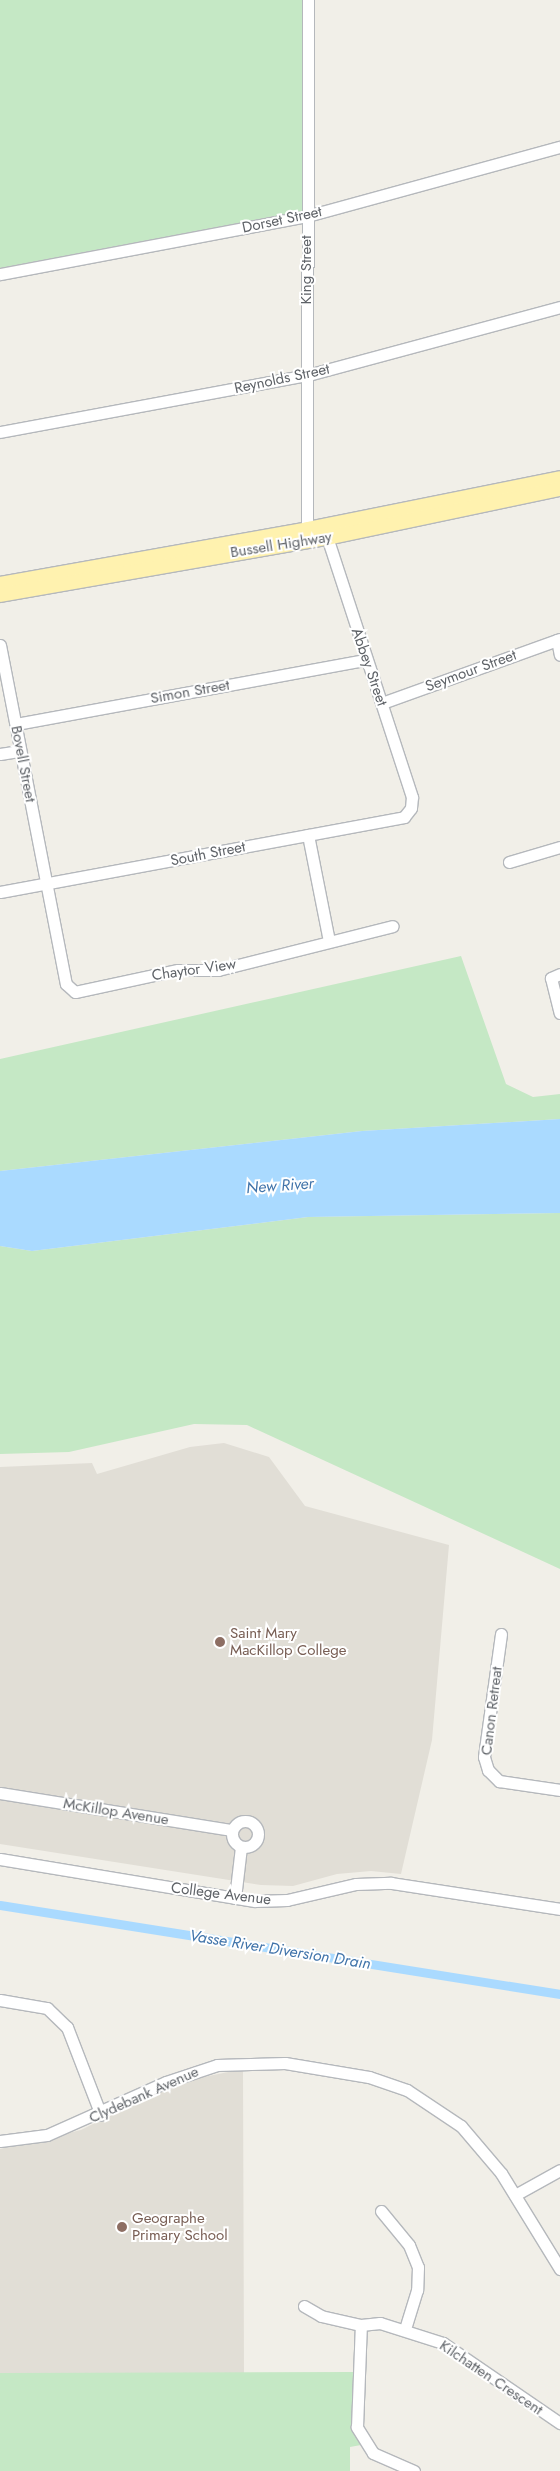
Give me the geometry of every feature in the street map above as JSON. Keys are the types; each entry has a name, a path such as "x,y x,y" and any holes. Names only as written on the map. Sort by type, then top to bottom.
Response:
{"main road":[{"name":"Bussell Highway","path":"326,532 560,478"},
{"name":"Bussell Highway","path":"0,584 326,532 560,489"},
{"name":"Bussell Highway","path":"0,594 307,535"}],"street":[{"name":"King Street","path":"307,535 308,0"},
{"name":"Dorset Street","path":"0,274 307,216 560,148"},
{"name":"Reynolds Street","path":"0,432 308,375 560,308"},
{"name":"Abbey Street","path":"326,532 365,660 382,703 412,808"},
{"path":"559,639 560,655"},
{"name":"Seymour Street","path":"382,703 559,639"},
{"name":"Bovell Street","path":"0,645 48,884"},
{"name":"Simon Street","path":"16,724 365,660"},
{"path":"0,754 20,751"},
{"name":"South Street","path":"0,892 404,817 412,808"},
{"path":"308,835 329,940"},
{"path":"509,862 560,847"},
{"name":"Chaytor View","path":"48,884 66,984 75,992 178,970 218,970 329,940 393,926"},
{"path":"560,974 551,978 560,1014"},
{"name":"Canon Retreat","path":"501,1634 484,1757 488,1770 499,1781 560,1790"},
{"name":"McKillop Avenue","path":"0,1793 232,1830"},
{"path":"245,1821 258,1830 254,1844 241,1847 232,1839 232,1830 245,1821"},
{"path":"235,1898 241,1847"},
{"name":"College Avenue","path":"0,1859 235,1898 287,1900 356,1884 391,1883 560,1909"},
{"path":"0,2000 47,2008 67,2027 101,2115"},
{"name":"Clydebank Avenue","path":"0,2141 47,2135 101,2115 166,2082 217,2065 285,2063 329,2068 407,2090 436,2107 483,2149 515,2195 560,2269"},
{"path":"515,2195 560,2170"},
{"path":"381,2211 409,2245 418,2267 417,2290 405,2329"},
{"name":"Kilchatten Crescent","path":"304,2306 321,2316 361,2325 380,2323 405,2329 443,2343 560,2424"},
{"path":"361,2325 357,2427 373,2452 414,2471"}],"shaded area":[{"name":"Saint Mary MacKillop College","path":"224,1443 269,1457 305,1506 449,1545 432,1740 401,1874 371,1871 337,1874 293,1886 261,1885 0,1844 0,1467 92,1463 97,1474 190,1447"},
{"name":"Geographe Primary School","path":"243,2069 244,2373 0,2373 0,2149 81,2130 174,2083"}],"green space":[{"path":"0,0 302,0 302,211 0,268"},
{"path":"461,956 506,1084 533,1097 560,1094 560,1119 362,1131 0,1171 0,1059"},
{"path":"560,1213 560,1569 247,1425 194,1424 69,1452 0,1454 0,1246 32,1251 308,1217"},
{"path":"353,2372 354,2430 361,2445 350,2447 350,2471 0,2471 0,2373"}],"water":[{"name":"New River","path":"560,1119 560,1213 308,1217 32,1251 0,1246 0,1171 362,1131"}],"waterway":[{"name":"Vasse River Diversion Drain","path":"0,1905 560,1994"}],"place":[{"name":"Saint Mary MacKillop College","path":"220,1642"},
{"name":"Geographe Primary School","path":"122,2227"}]}
